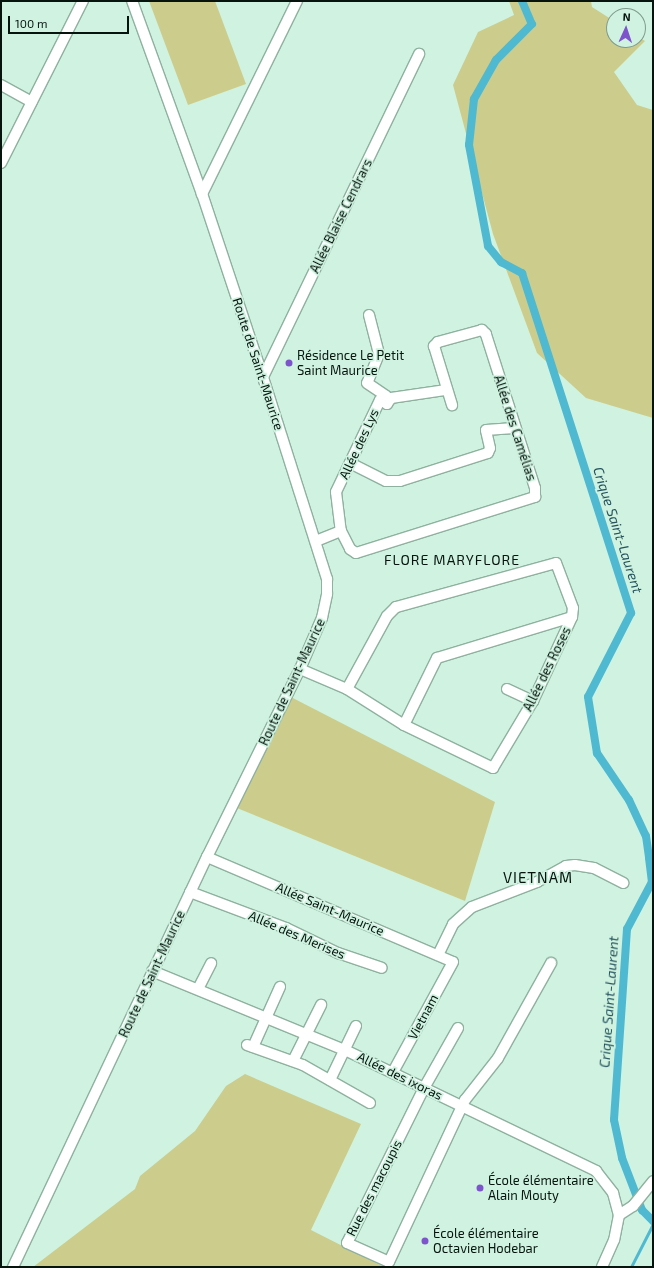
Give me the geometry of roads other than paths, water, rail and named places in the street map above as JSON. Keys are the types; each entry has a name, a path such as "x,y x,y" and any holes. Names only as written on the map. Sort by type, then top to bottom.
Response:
{"street":[{"path":"1,163 83,1"},
{"name":"Route de Saint-Maurice","path":"13,1267 152,971 300,669 326,605 327,579 316,541 202,194 132,1"},
{"path":"202,194 297,1"},
{"name":"Allée Blaise Cendrars","path":"263,377 419,54"},
{"path":"1,85 32,102"},
{"name":"Allée des Lys","path":"369,315 378,354 367,384 386,396 387,404"},
{"name":"Allée des Camélias","path":"341,531 351,551 359,553 533,498 535,488 514,428 486,334 482,330 435,344 434,350 446,390"},
{"path":"387,404 391,398 446,390 452,405"},
{"name":"Allée des Lys","path":"341,531 336,496 380,400 387,404"},
{"path":"350,463 386,481 400,481 488,453 490,449 486,430 514,428"},
{"path":"316,541 341,531"},
{"name":"Allée des Roses","path":"300,669 347,689 404,725 488,768 493,768 533,701 572,617 572,608 557,567 553,563 403,604 393,609 387,616 347,689"},
{"path":"404,725 437,658 572,617"},
{"path":"507,689 533,701"},
{"name":"Allée Saint-Maurice","path":"207,857 453,962"},
{"path":"438,956 453,924 472,907 537,882 566,866 575,865 594,868 623,883"},
{"name":"Allée des Merises","path":"190,892 286,928 338,953 382,968"},
{"name":"Vietnam","path":"393,1072 453,962"},
{"path":"198,989 211,963"},
{"path":"462,1106 498,1058 551,963"},
{"name":"Allée des ixoras","path":"152,971 267,1016 345,1050 596,1171 613,1193 619,1215"},
{"path":"280,988 267,1016 250,1046 293,1061 370,1103"},
{"path":"293,1061 305,1033 321,1004"},
{"path":"330,1080 356,1026"},
{"path":"424,1088 458,1028"},
{"name":"Rue des macoupis","path":"424,1088 347,1243 389,1262 462,1106"},
{"path":"602,1267 614,1240 619,1215 633,1206 653,1181"}],"waterway":[{"name":"Crique Saint-Laurent","path":"522,1 532,24 496,60 474,99 469,145 488,246 501,262 522,273 631,613 588,697 597,753 629,800 646,836 652,882 627,929 614,1120 622,1158 642,1210 653,1221"},
{"path":"631,1267 653,1224"}],"place":[{"name":"Résidence Le Petit Saint Maurice","path":"289,363"},
{"name":"École élémentaire Alain Mouty","path":"480,1188"},
{"name":"École élémentaire Octavien Hodebar","path":"425,1241"}],"district":[{"name":"FLORE MARYFLORE","path":"452,560"},
{"name":"VIETNAM","path":"538,878"}]}
